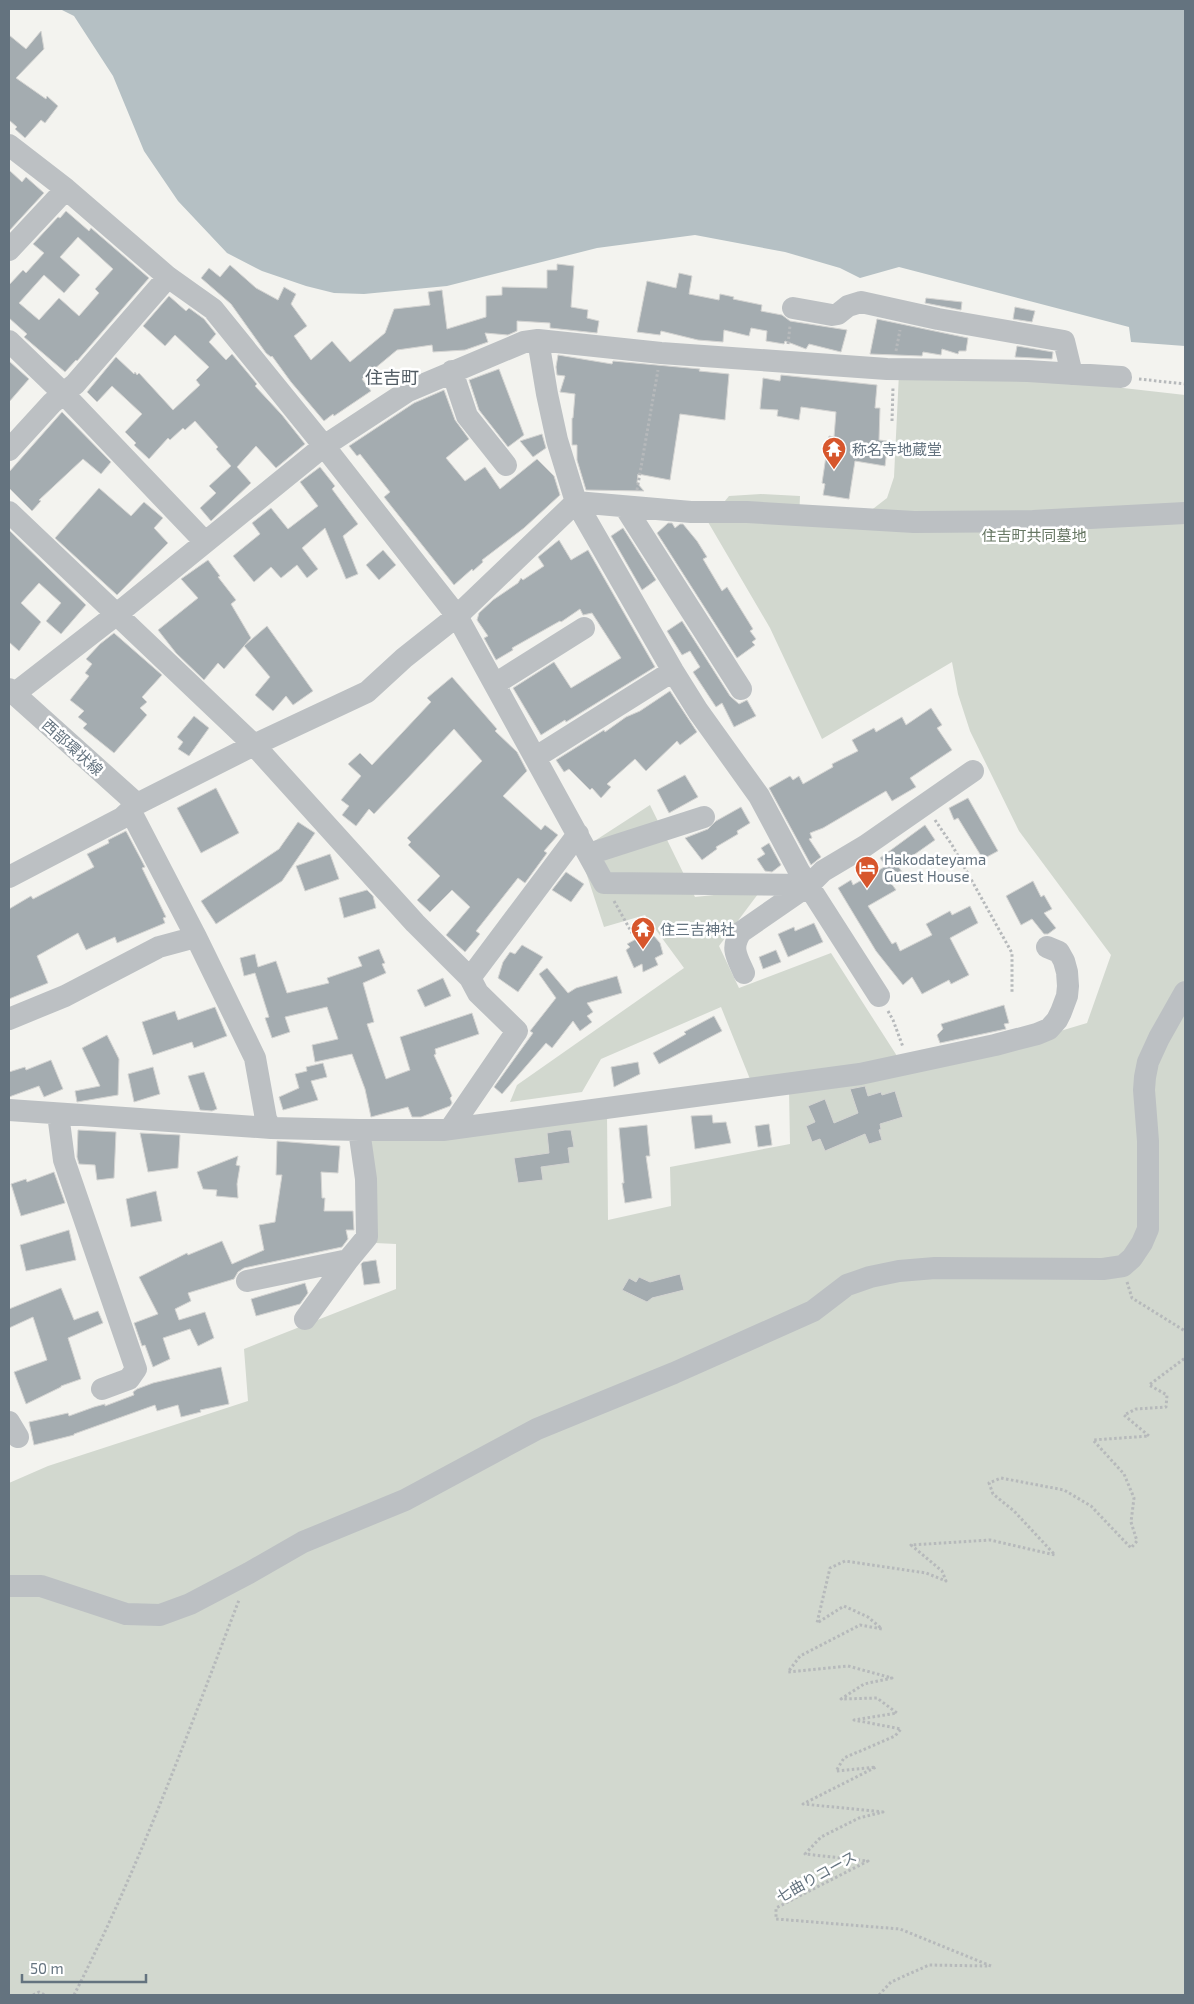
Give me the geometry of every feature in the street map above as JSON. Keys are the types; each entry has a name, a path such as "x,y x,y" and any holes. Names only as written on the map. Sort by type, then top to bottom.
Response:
{"street":[{"path":"11,152 66,189 168,277 213,309 324,446 457,616 604,883 809,885"},
{"path":"9,250 66,189"},
{"path":"9,450 63,393 75,384 168,277"},
{"path":"793,308 832,315 861,302 1064,341 1072,374"},
{"path":"11,692 116,614 324,446 408,391 524,342 538,340 661,352 893,370 1028,371 1121,377"},
{"path":"538,340 547,394 576,502 673,671 698,711 758,796 809,885 879,996"},
{"path":"9,341 63,393 205,542"},
{"path":"452,371 467,416 506,465"},
{"path":"9,877 122,818 134,807 254,745 367,692 404,658 457,616 576,502 691,512 848,511 914,522 1033,521 1185,513"},
{"path":"630,507 741,689"},
{"path":"9,512 254,745 415,923 470,978 478,993 517,1032 450,1129"},
{"path":"495,684 584,628"},
{"path":"536,757 673,671"},
{"name":"西部環状線","path":"11,692 134,807"},
{"path":"744,973 735,954 736,939 741,932 809,885 823,871 865,846 973,771"},
{"path":"134,807 255,1058 266,1119 271,1128"},
{"path":"589,854 704,817"},
{"path":"470,978 578,834"},
{"path":"9,1020 65,996 159,948 196,936"},
{"path":"9,1110 271,1128 359,1130 450,1129 860,1074 995,1045 1050,1029 1061,1012 1068,986 1064,961 1059,952 1047,946"},
{"path":"9,1586 41,1586 126,1614 160,1615 190,1604 303,1542 405,1500 537,1429 674,1374 813,1311 854,1283 899,1271 935,1268 1103,1269 1123,1266 1132,1258 1142,1243 1148,1229 1148,1151 1144,1090 1148,1062 1185,992"},
{"path":"58,1114 64,1160 136,1369 129,1379 102,1389"},
{"path":"305,1319 367,1237 366,1179 359,1130"},
{"path":"247,1281 348,1260"}],"path":[{"path":"785,362 793,308"},
{"path":"892,422 893,370 903,311"},
{"path":"630,507 661,352"},
{"path":"1121,377 1185,384"},
{"path":"926,805 952,845 1012,953 1012,994"},
{"path":"604,883 632,933"},
{"path":"879,996 893,1020 908,1064"},
{"path":"1123,1266 1132,1298 1185,1331"},
{"name":"七曲りコース","path":"879,1995 891,1982 929,1965 991,1966 900,1929 776,1920 776,1908 868,1861 805,1854 821,1837 859,1818 883,1812 803,1804 876,1767 836,1771 844,1758 895,1736 901,1729 854,1720 897,1713 876,1698 841,1699 864,1684 892,1678 848,1666 788,1672 800,1656 860,1625 882,1629 868,1617 844,1606 817,1623 830,1568 845,1561 926,1572 946,1581 942,1572 912,1544 990,1540 1055,1555 1014,1511 993,1494 989,1483 1001,1478 1064,1490 1091,1506 1131,1548 1137,1541 1131,1522 1134,1498 1124,1474 1093,1440 1148,1436 1124,1415 1136,1409 1166,1407 1167,1395 1149,1384 1185,1358"},
{"path":"74,1995 92,1959 166,1789 249,1573"},
{"path":"33,1995 39,1992 45,1995"}],"green space":[{"name":"住吉町共同墓地","path":"899,373 1026,377 1185,395 1185,1995 9,1995 9,1483 48,1466 248,1401 244,1349 396,1289 396,1244 375,1243 369,1137 607,1113 608,1220 671,1206 670,1167 790,1144 789,1088 754,1089 721,1007 601,1059 582,1092 510,1102 517,1085 684,968 645,915 604,927 579,851 650,805 695,897 761,890 719,946 739,988 831,953 906,1070 993,1051 1087,1023 1111,955 1019,831 970,731 958,694 952,662 822,739 770,628 708,522 729,496 761,494 800,496 799,519 860,519 887,498 894,477"}],"shaded area":[{"path":"60,9 1185,9 1185,346 1131,342 1129,327 899,267 860,278 840,268 785,252 695,235 597,248 447,286 364,294 334,293 306,286 262,271 227,253 178,201 144,151 113,76 74,16"}],"building":[{"path":"41,31 44,49 16,78 46,99 47,96 58,106 45,123 41,120 25,138 9,120 9,35 26,49"},
{"path":"9,170 22,182 26,177 44,193 9,231"},
{"path":"66,211 89,231 91,228 149,278 77,361 65,372 24,337 27,334 9,318 9,285 23,270 26,273 44,253 33,244 58,217 60,218","holes":["78,237 113,269 95,289 99,293 79,316 59,298 39,320 19,303 44,275 64,293 80,275 60,257"]},
{"path":"557,264 574,266 571,307 588,310 587,318 599,321 597,333 550,328 550,323 517,321 517,331 508,335 485,333 488,342 465,350 433,352 432,345 397,350 362,379 371,391 324,421 272,356 266,353 231,304 201,278 209,268 220,277 230,265 256,288 278,300 284,287 296,294 291,304 307,326 294,336 311,360 332,341 350,362 385,333 394,309 430,305 428,292 442,290 447,329 486,317 486,296 502,295 502,287 547,288 547,270 557,270"},
{"path":"679,273 692,276 689,294 719,300 720,294 734,297 733,299 762,305 761,311 782,315 790,321 847,330 841,352 809,344 806,349 785,341 784,344 766,341 767,331 751,328 749,336 724,330 723,342 698,340 661,331 660,335 637,332 647,281 676,288"},
{"path":"169,296 186,311 189,308 204,319 216,334 209,342 226,360 232,354 257,384 255,386 282,415 305,444 276,468 256,446 237,467 251,483 211,521 200,508 216,493 209,486 231,466 216,449 218,447 195,421 185,430 183,428 170,440 168,438 149,459 134,445 136,443 125,432 142,414 112,386 97,402 87,392 116,357 134,374 135,372 137,375 139,373 173,410 200,385 196,380 209,367 175,335 165,346 143,326"},
{"path":"926,298 962,302 961,310 925,303"},
{"path":"1015,307 1035,311 1032,322 1013,319"},
{"path":"877,319 968,338 966,351 959,351 958,354 942,349 941,355 923,352 922,356 870,354"},
{"path":"1017,346 1053,352 1052,359 1015,357"},
{"path":"558,355 612,364 613,361 700,369 699,371 729,374 725,420 680,414 670,480 638,474 637,483 644,491 586,490 577,460 577,445 572,445 572,418 575,394 560,392 565,376 557,375"},
{"path":"9,361 29,379 9,402"},
{"path":"499,369 524,435 508,447 479,410 469,380"},
{"path":"781,375 877,385 875,408 880,408 879,440 888,441 885,466 855,461 849,499 823,495 825,484 822,483 829,436 834,437 836,412 801,407 799,420 777,416 778,410 760,409 763,378 780,381"},
{"path":"444,390 455,420 469,439 446,458 465,481 485,467 500,489 537,459 554,476 560,495 524,528 482,560 483,562 473,571 472,569 454,585 384,497 390,492 360,454 357,456 349,446 414,403"},
{"path":"62,412 111,462 101,474 83,459 39,500 41,501 32,511 9,488 9,472"},
{"path":"542,434 546,448 533,457 520,441"},
{"path":"320,467 335,486 332,489 358,524 343,536 358,574 346,579 325,528 302,548 318,569 307,578 297,565 281,578 271,567 254,582 233,556 260,534 252,523 271,508 288,529 318,506 300,482"},
{"path":"99,488 131,516 144,502 163,518 154,528 168,543 117,595 55,538"},
{"path":"668,523 672,523 675,528 683,524 697,541 707,557 703,559 722,591 727,587 753,629 750,631 756,639 752,642 755,645 737,658 657,533"},
{"path":"623,528 656,580 642,590 611,536"},
{"path":"9,530 86,605 61,634 46,621 61,603 39,583 21,603 41,622 19,651 9,642"},
{"path":"559,540 571,560 588,550 655,667 566,722 565,720 541,735 513,688 554,662 571,688 621,658 592,613 583,615 580,609 561,622 512,648 513,650 496,660 484,638 488,636 477,620 479,613 493,600 518,583 521,578 523,580 544,566 538,557"},
{"path":"383,550 396,565 379,580 366,565"},
{"path":"208,560 220,576 218,577 236,600 231,604 251,638 224,669 218,663 204,680 176,653 158,630 198,598 181,579"},
{"path":"682,621 730,696 739,704 747,700 756,716 734,727 722,703 716,707 693,672 700,667 690,651 682,655 667,631"},
{"path":"267,626 313,691 293,705 286,696 273,711 255,695 270,677 244,646"},
{"path":"114,633 162,675 142,697 147,702 140,708 147,715 114,753 83,728 87,724 78,717 84,711 70,700 89,676 85,673 92,664 86,659"},
{"path":"452,677 497,729 495,731 517,752 527,771 503,796 541,830 545,825 558,835 544,851 547,853 525,883 518,878 476,931 480,934 465,952 446,935 470,907 452,890 430,912 417,900 440,876 408,845 411,842 407,838 482,761 454,729 374,814 369,809 356,826 342,815 349,806 341,800 361,776 348,764 360,753 372,765 431,702 427,698"},
{"path":"670,691 697,732 680,745 677,741 646,771 635,759 607,784 611,787 601,798 569,769 564,772 556,760 604,730 605,732 626,717 640,711"},
{"path":"931,708 942,725 937,728 952,750 910,778 916,787 892,801 886,791 823,828 810,833 812,838 809,839 821,857 811,865 769,788 790,776 793,780 799,776 803,784 833,767 832,764 858,751 852,740 874,728 876,732 902,717 906,725"},
{"path":"194,716 209,728 189,756 178,749 183,742 177,737"},
{"path":"685,775 698,797 669,813 657,790"},
{"path":"216,788 239,833 201,853 177,808"},
{"path":"968,798 998,851 983,859 958,818 954,820 949,808"},
{"path":"741,807 750,823 737,831 738,834 716,847 717,849 702,860 685,838 708,829 716,821"},
{"path":"298,822 315,833 282,881 216,924 201,901 279,849"},
{"path":"925,825 935,840 898,866 904,875 891,883 896,890 868,906 892,944 896,942 900,951 932,935 926,924 950,911 952,915 970,906 978,923 950,938 969,975 951,984 949,980 922,994 912,977 903,985 876,951 838,888 851,880 853,885 886,866 880,858"},
{"path":"126,831 145,867 142,868 166,917 163,918 165,923 117,943 115,937 86,950 78,933 37,956 48,983 9,999 9,909 31,896 33,899 94,867 87,854 109,843 108,840"},
{"path":"769,843 781,865 772,872 765,871 757,859 765,854 761,848"},
{"path":"330,854 339,879 305,891 296,866"},
{"path":"566,872 584,884 571,902 552,890"},
{"path":"1033,881 1041,897 1044,895 1052,909 1044,913 1056,928 1048,934 1044,934 1032,919 1021,925 1006,896"},
{"path":"367,890 373,896 376,908 344,918 339,898"},
{"path":"814,923 823,942 788,957 778,934 794,927 795,931"},
{"path":"649,932 650,936 654,936 660,943 663,954 655,958 658,965 643,972 642,964 634,968 626,950 630,947 627,944"},
{"path":"522,945 543,957 518,992 498,978 503,962 510,952 515,954"},
{"path":"379,949 385,963 382,964 386,973 363,983 374,1022 367,1024 386,1079 410,1070 400,1037 472,1013 479,1034 435,1049 436,1054 434,1055 452,1096 450,1098 452,1103 450,1106 421,1117 412,1117 408,1107 371,1117 365,1089 352,1054 315,1062 312,1045 338,1039 327,1007 285,1017 290,1032 272,1038 265,1018 269,1017 255,973 244,976 240,958 255,954 258,967 276,961 287,993 329,983 327,978 362,966 358,957"},
{"path":"776,950 781,962 763,969 759,957"},
{"path":"547,968 568,993 576,988 617,976 622,993 587,1003 593,1012 587,1016 592,1022 580,1031 573,1021 552,1048 546,1043 502,1094 494,1087 533,1033 530,1031 556,998 539,974"},
{"path":"443,978 451,996 425,1007 417,990"},
{"path":"1004,1005 1009,1023 1004,1024 1006,1029 940,1043 937,1035 943,1029 941,1024"},
{"path":"215,1007 227,1036 194,1048 192,1042 153,1055 142,1022 175,1011 178,1020"},
{"path":"714,1016 722,1031 659,1064 653,1053 686,1034 684,1032"},
{"path":"107,1035 119,1059 118,1095 77,1102 75,1091 100,1086 82,1048"},
{"path":"51,1060 63,1089 44,1097 39,1086 9,1097 9,1072 25,1067 26,1070"},
{"path":"638,1062 640,1074 614,1087 611,1067"},
{"path":"323,1063 327,1077 311,1081 318,1100 283,1110 279,1097 299,1088 295,1074 307,1071 306,1067"},
{"path":"153,1067 160,1094 134,1102 128,1074"},
{"path":"204,1072 217,1109 212,1111 200,1110 188,1076"},
{"path":"865,1086 868,1096 881,1092 882,1095 895,1091 903,1117 880,1124 881,1129 879,1130 882,1140 869,1144 865,1134 825,1151 820,1139 812,1142 806,1126 815,1122 808,1106 825,1099 834,1123 858,1113 850,1089"},
{"path":"712,1115 713,1123 726,1122 731,1143 695,1149 691,1116"},
{"path":"769,1124 772,1145 758,1147 755,1126"},
{"path":"647,1125 650,1156 646,1156 652,1198 625,1203 619,1128"},
{"path":"78,1130 116,1132 114,1178 97,1180 95,1165 79,1164 77,1157"},
{"path":"571,1130 574,1147 568,1148 570,1163 541,1167 543,1180 518,1183 514,1158 549,1153 547,1133"},
{"path":"140,1133 180,1135 178,1168 148,1172"},
{"path":"277,1141 340,1146 338,1173 321,1172 322,1198 325,1198 324,1211 353,1211 354,1230 346,1230 348,1239 342,1247 244,1268 238,1272 234,1279 188,1293 191,1301 175,1309 179,1320 205,1312 214,1338 198,1346 190,1329 163,1338 170,1359 153,1367 145,1345 142,1346 134,1323 158,1314 139,1277 187,1253 188,1255 222,1241 232,1264 264,1250 259,1225 275,1222 282,1175 276,1175"},
{"path":"238,1156 236,1165 240,1166 237,1184 238,1198 216,1196 217,1190 203,1189 197,1172"},
{"path":"54,1172 65,1203 21,1216 11,1184 26,1179 27,1182"},
{"path":"156,1191 162,1221 131,1227 126,1199"},
{"path":"69,1230 76,1260 26,1271 20,1245"},
{"path":"376,1260 380,1283 364,1285 361,1264"},
{"path":"680,1274 684,1290 652,1298 647,1302 622,1290 629,1278 636,1282 639,1277 650,1282"},
{"path":"305,1283 308,1293 300,1304 256,1316 251,1299"},
{"path":"61,1288 74,1320 98,1311 103,1323 68,1338 81,1379 61,1386 26,1404 14,1372 47,1360 33,1317 9,1328 9,1309"},
{"path":"221,1367 229,1404 200,1410 201,1412 181,1417 178,1405 157,1411 155,1405 74,1435 34,1445 29,1422 68,1413 69,1416 105,1404 105,1406 134,1395 133,1392 137,1389 153,1383"}],"place":[{"name":"称名寺地蔵堂","path":"834,470"},
{"name":"Hakodateyama Guest House","path":"867,889"},
{"name":"住三吉神社","path":"643,950"}],"district":[{"name":"住吉町","path":"392,377"}]}
